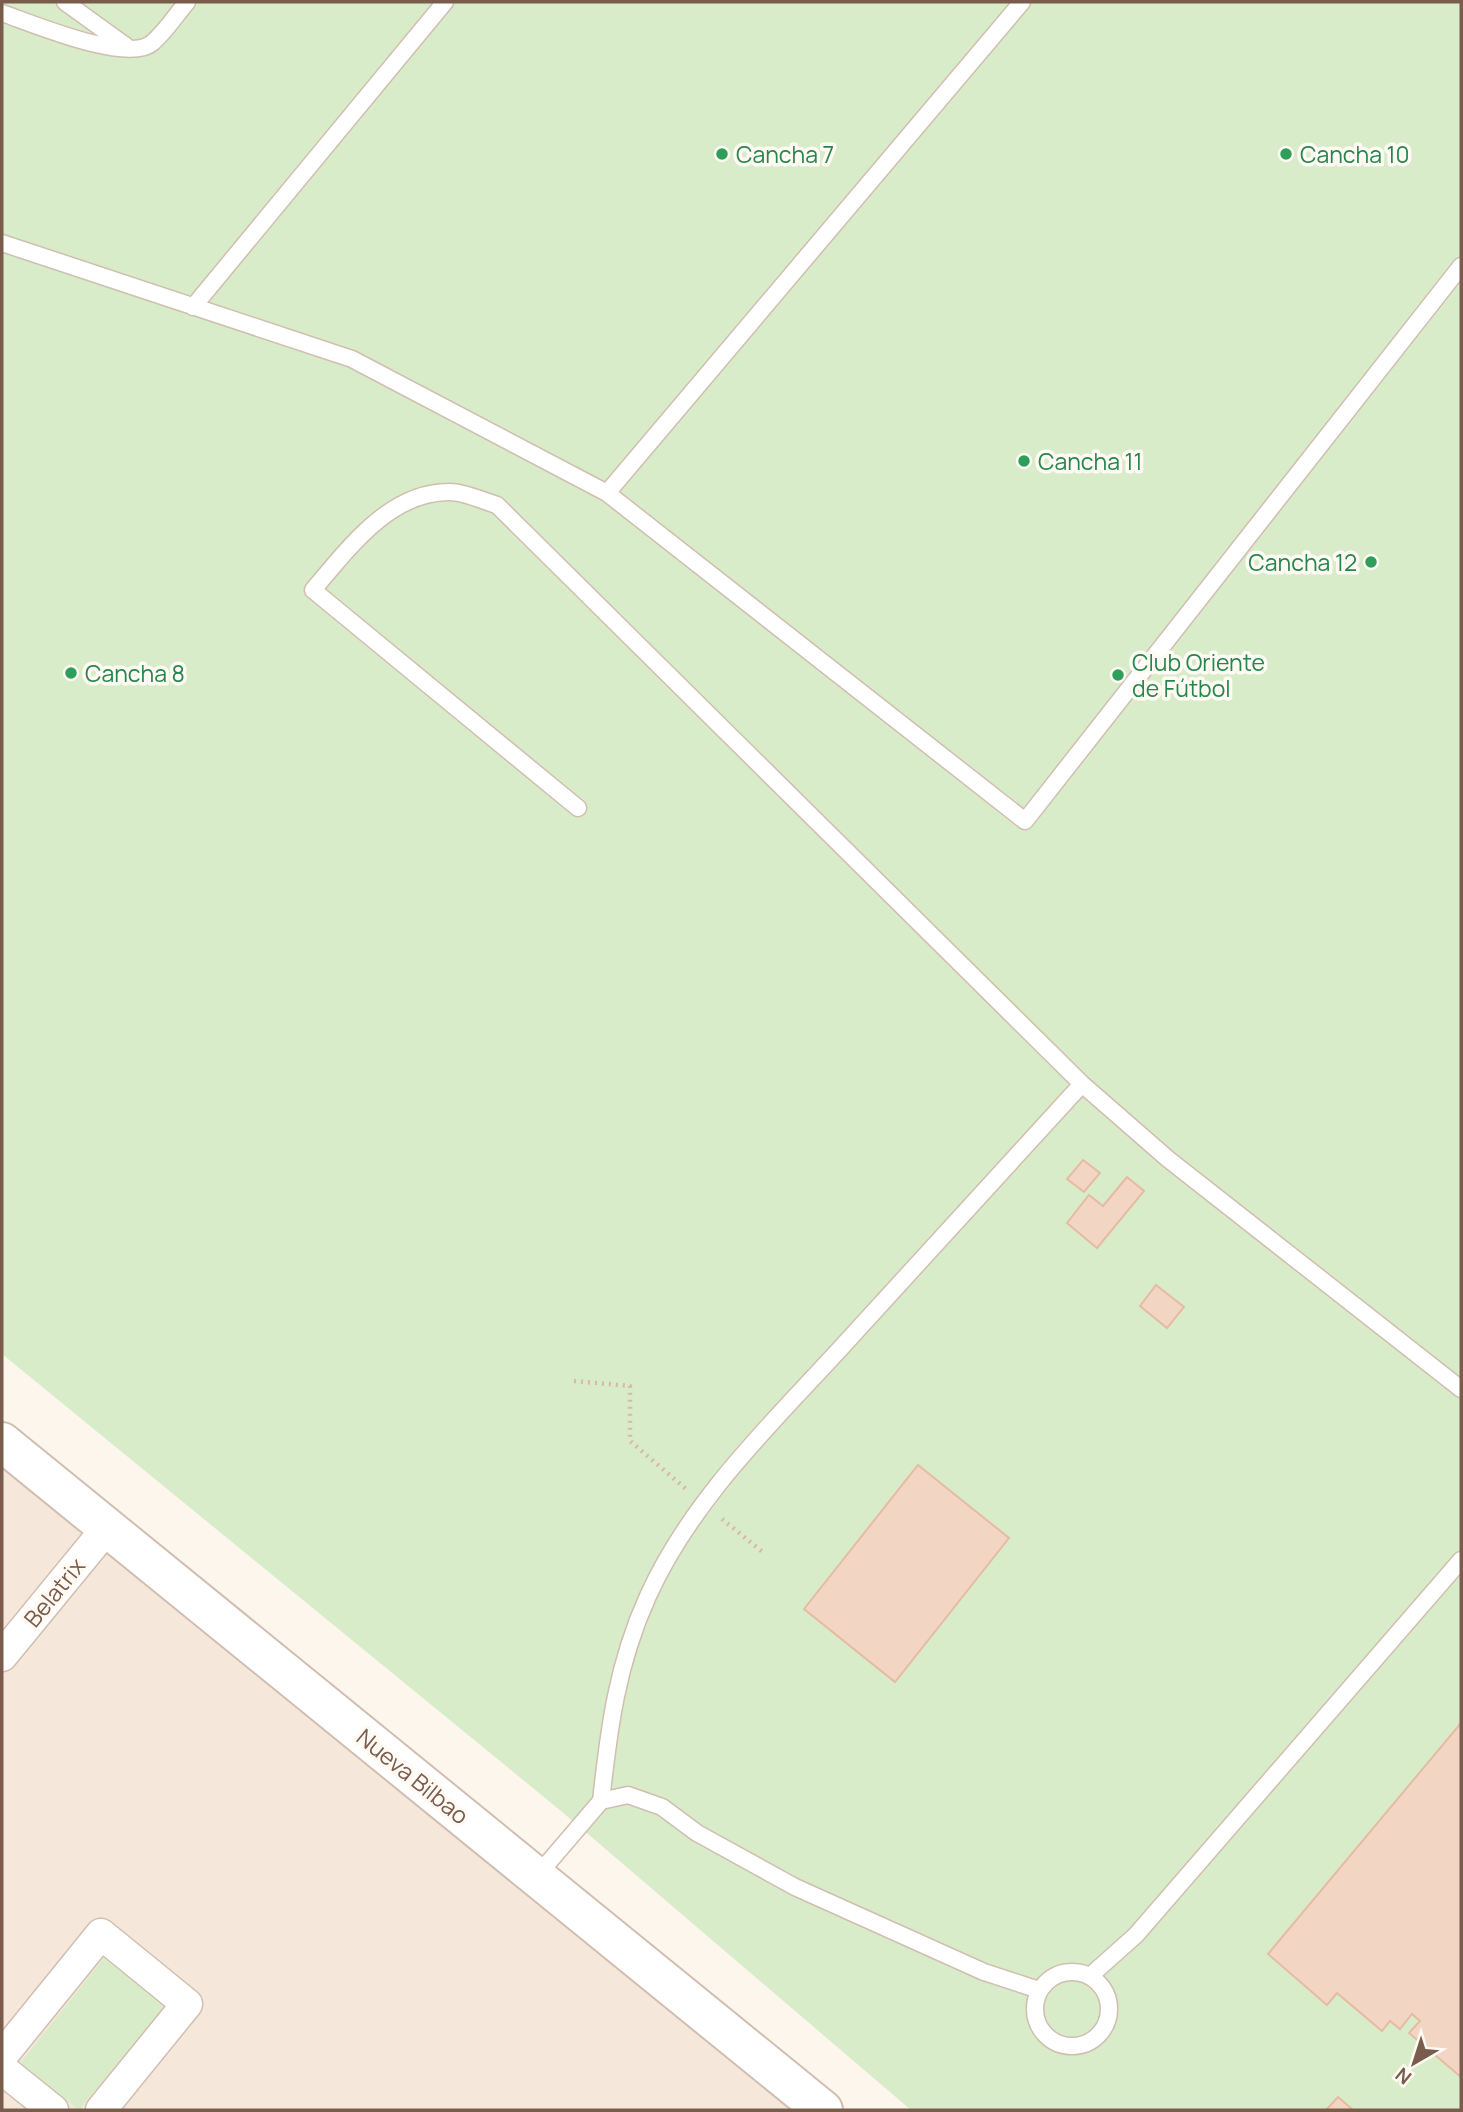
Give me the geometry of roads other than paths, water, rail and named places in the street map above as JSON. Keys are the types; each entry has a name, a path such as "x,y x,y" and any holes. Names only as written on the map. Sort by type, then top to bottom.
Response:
{"street":[{"name":"Nueva Bilbao","path":"2,1442 824,2110"},
{"name":"Belatrix","path":"2,1657 107,1528"},
{"path":"2,2056 101,1934 187,2004 101,2110"},
{"path":"2,2069 52,2110"}],"lane":[{"path":"65,2 131,50"},
{"path":"2,13 84,41 131,50 151,45 187,2"},
{"path":"193,307 445,2"},
{"path":"607,494 1022,2"},
{"path":"2,243 352,359 607,494 1026,821 1461,266"},
{"path":"578,808 313,590 364,530 413,499 438,494 450,492 497,505 1082,1084 1168,1158 1461,1389"},
{"path":"536,1877 601,1801 612,1705 624,1657 648,1595 682,1532 743,1454 1082,1084"},
{"path":"1090,1976 1136,1935 1461,1560"},
{"path":"601,1801 628,1795 662,1807 697,1833 795,1887 984,1972 1040,1990"},
{"path":"1072,1971 1090,1976 1102,1986 1108,1999 1109,2014 1100,2033 1082,2045 1067,2046 1053,2041 1042,2032 1036,2018 1034,2004 1040,1990 1053,1976 1072,1971"}],"place":[{"name":"Cancha 7","path":"722,154"},
{"name":"Cancha 10","path":"1286,154"},
{"name":"Cancha 11","path":"1024,461"},
{"name":"Cancha 12","path":"1371,562"},
{"name":"Cancha 8","path":"71,673"},
{"name":"Club Oriente de Fútbol","path":"1118,675"}]}
